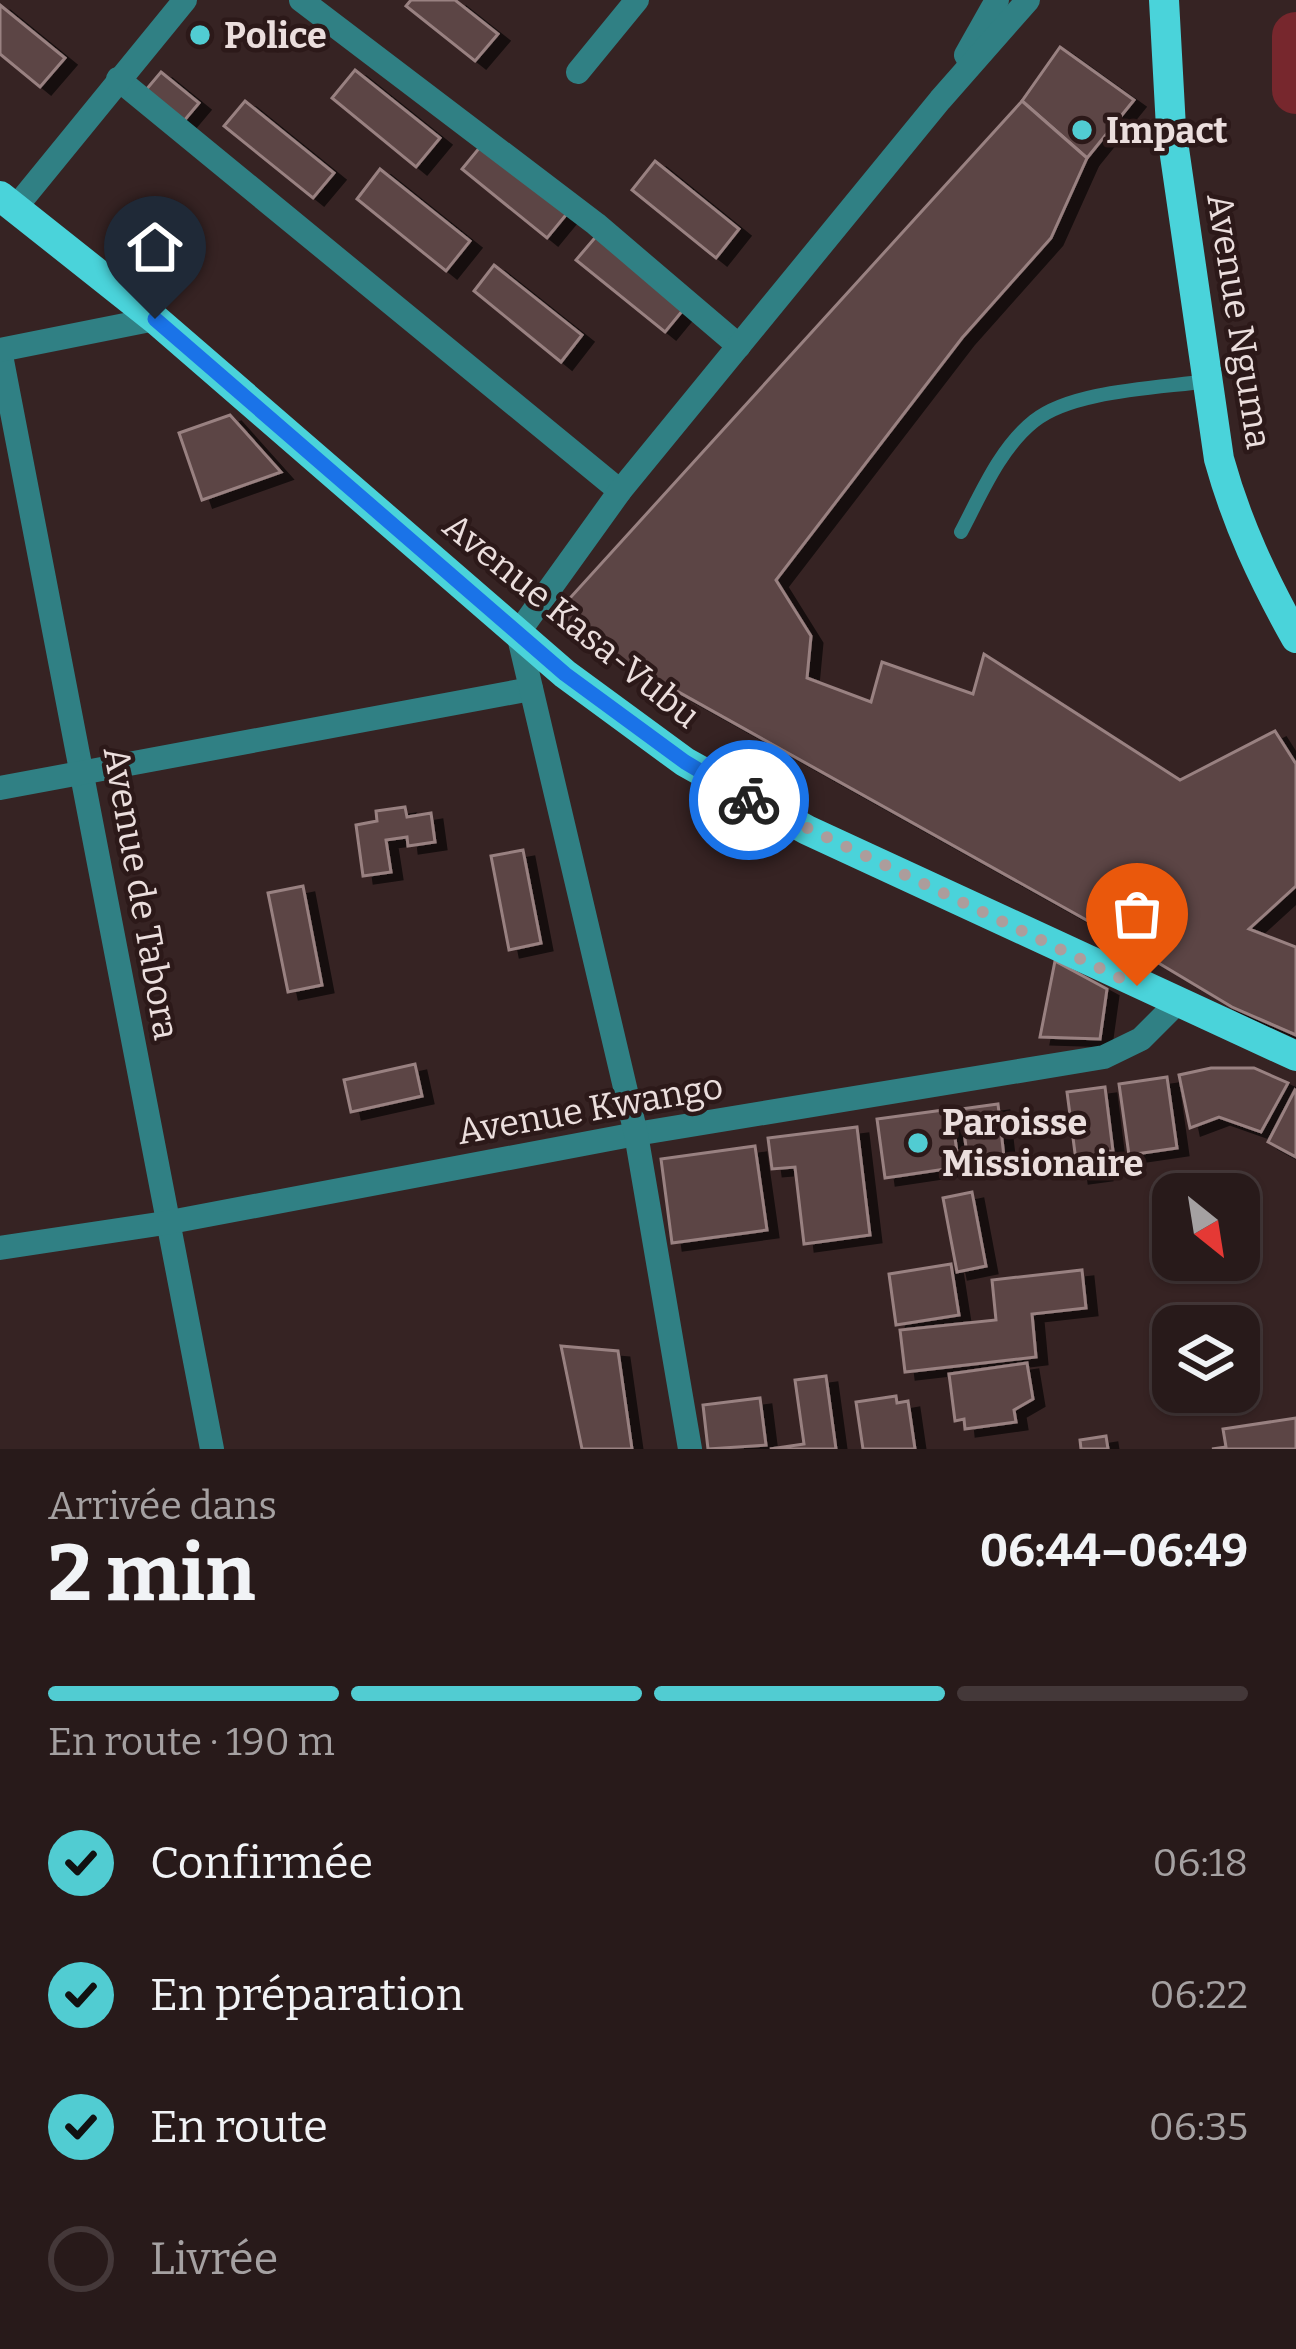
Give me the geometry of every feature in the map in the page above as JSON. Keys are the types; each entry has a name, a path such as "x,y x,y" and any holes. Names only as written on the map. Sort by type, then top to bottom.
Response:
{"main road":[{"name":"Avenue Nguma","path":"1168,8 1172,128 1220,459 1233,510 1255,565 1296,638"},
{"name":"Avenue Kasa-Vubu","path":"8,202 155,319 602,703 734,792 1176,1004 1296,1056"}],"street":[{"path":"8,202 185,0"},
{"path":"302,0 596,224 739,346"},
{"path":"578,73 637,0"},
{"path":"940,100 997,0"},
{"path":"690,1449 636,1134 518,633 620,491 940,100 1028,0"},
{"path":"118,79 620,491"},
{"path":"0,350 155,319"},
{"name":"Avenue de Tabora","path":"0,350 212,1449"},
{"path":"0,788 531,689"},
{"name":"Avenue Kwango","path":"0,1248 165,1223 636,1134 1104,1057 1142,1039 1176,1004"}],"lane":[{"path":"962,532 995,468 1034,420 1077,401 1208,381"}],"building":[{"path":"411,0 455,0 498,34 475,61 406,6"},
{"path":"0,5 65,58 40,87 0,54"},
{"name":"Impact","path":"1060,47 1134,100 1087,158 1022,101"},
{"path":"355,70 440,138 416,167 332,98"},
{"path":"161,72 199,103 183,122 145,91"},
{"path":"245,101 334,173 313,198 224,126"},
{"path":"1022,101 1087,158 1051,238 962,338 776,580 811,636 807,678 871,702 882,662 973,694 984,654 1180,780 1275,731 1296,764 1296,886 1249,929 1296,947 1296,1035 1232,1007 1090,922 550,620"},
{"path":"485,141 570,210 547,238 462,169"},
{"path":"655,161 739,229 716,258 632,190"},
{"path":"380,169 470,241 446,271 357,199"},
{"path":"599,233 688,304 665,332 576,260"},
{"path":"494,265 582,335 561,362 474,291"},
{"path":"230,415 281,472 202,500 179,433"},
{"path":"405,807 407,817 431,813 435,842 408,846 407,837 386,840 391,872 363,876 356,825 377,821 376,811"},
{"path":"523,850 541,943 509,950 491,856"},
{"path":"303,886 322,985 288,992 268,893"},
{"path":"1055,961 1107,989 1100,1039 1040,1037"},
{"path":"415,1064 422,1096 351,1112 344,1080"},
{"path":"1211,1068 1254,1068 1288,1083 1261,1132 1219,1117 1190,1128 1179,1075"},
{"path":"1167,1077 1177,1148 1129,1155 1119,1084"},
{"path":"1105,1087 1113,1151 1098,1152 1101,1173 1078,1176 1067,1092"},
{"path":"1296,1091 1296,1157 1268,1142"},
{"path":"998,1104 1004,1157 968,1162 961,1109"},
{"name":"Paroisse Missionaire","path":"951,1109 959,1167 885,1178 877,1119"},
{"path":"857,1127 870,1235 804,1244 795,1167 772,1169 768,1138"},
{"path":"755,1146 767,1230 672,1243 661,1159"},
{"path":"972,1192 986,1266 957,1272 943,1198"},
{"path":"951,1264 959,1315 896,1325 889,1274"},
{"path":"1082,1270 1086,1308 1032,1314 1036,1357 905,1372 900,1330 996,1320 992,1280"},
{"path":"561,1346 618,1351 632,1449 582,1449"},
{"path":"1027,1363 1033,1399 1014,1410 1016,1422 965,1429 964,1419 955,1421 949,1374"},
{"path":"826,1376 836,1449 770,1449 804,1444 795,1380"},
{"path":"896,1396 897,1403 908,1401 915,1449 863,1449 856,1402"},
{"path":"760,1398 766,1445 708,1449 703,1405"},
{"path":"1296,1418 1296,1449 1212,1449 1226,1447 1223,1429"},
{"path":"1106,1436 1108,1449 1081,1449 1080,1440"}],"waterway":[{"path":"1296,36 1296,90"}],"way so far":[{"path":"749,800 1137,986"}],"place":[{"name":"Police","path":"200,35"},
{"name":"Impact","path":"1082,130"},
{"name":"Paroisse Missionaire","path":"918,1143"}],"route":[{"path":"155,319 565,674 685,762 749,800"}]}
